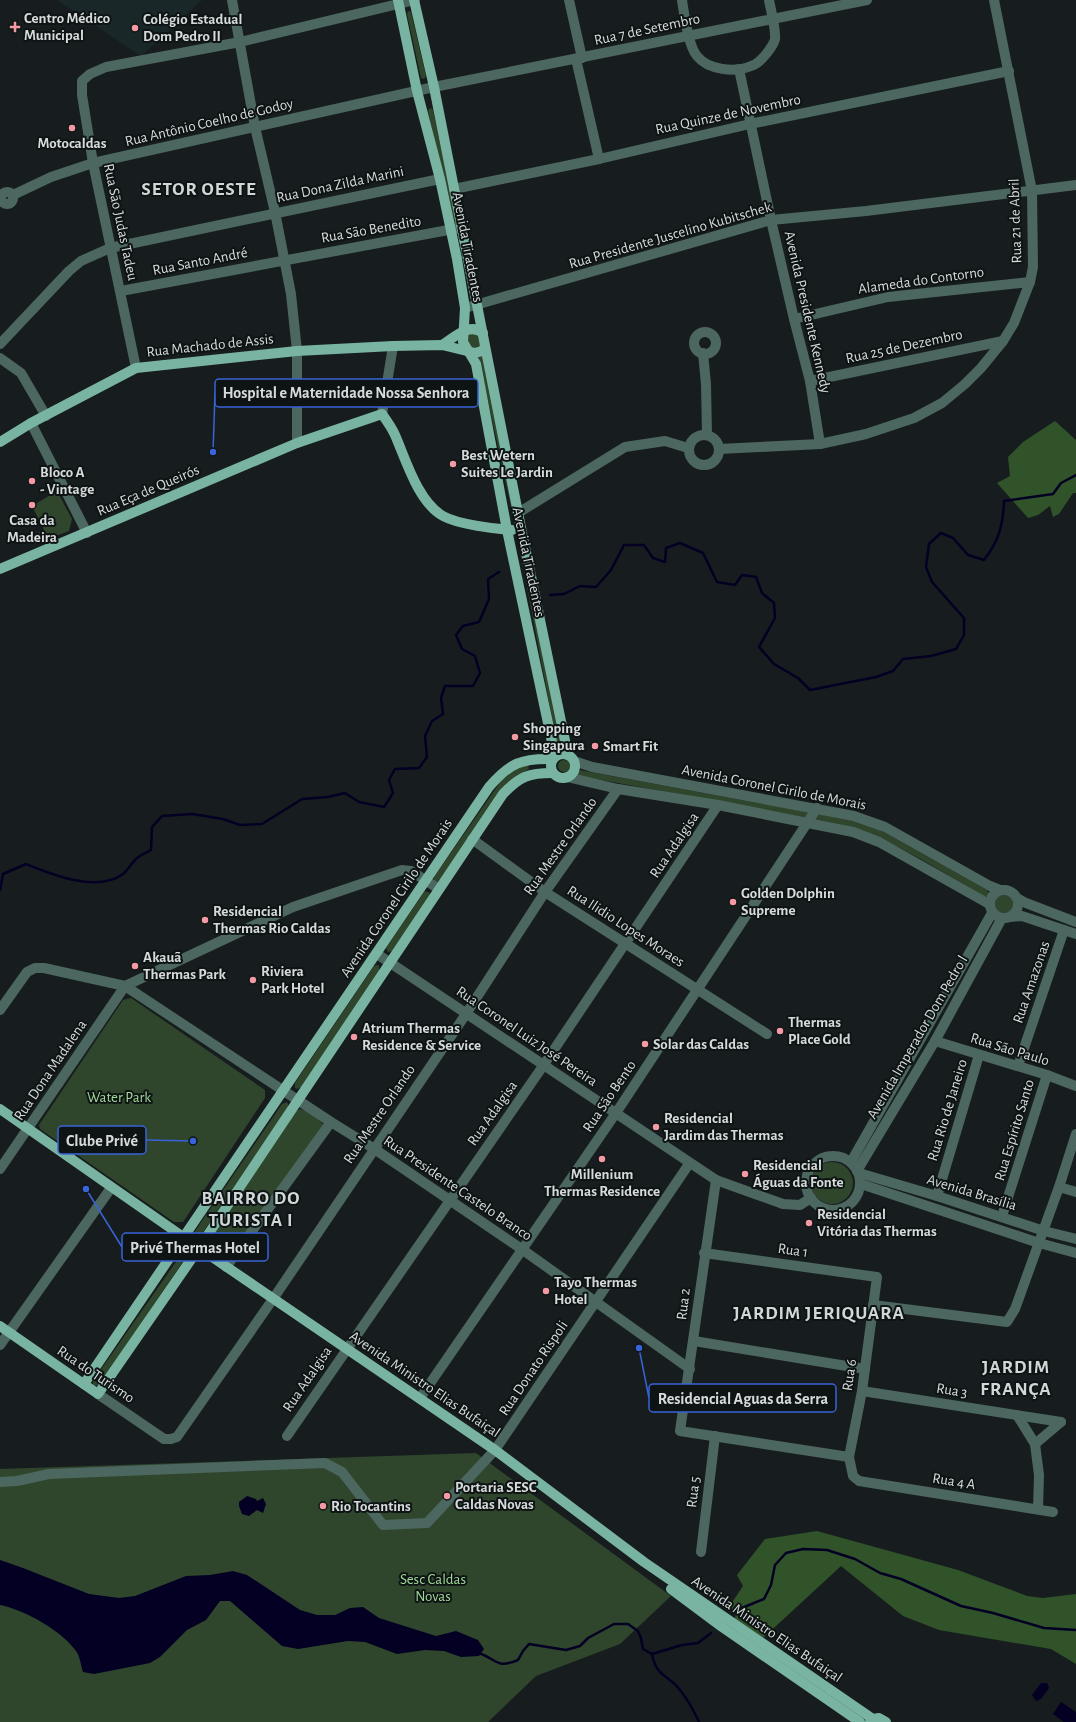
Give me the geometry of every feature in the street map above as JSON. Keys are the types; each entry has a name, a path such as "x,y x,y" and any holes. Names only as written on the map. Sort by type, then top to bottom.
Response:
{"main road":[{"name":"Avenida Tiradentes","path":"414,0 434,87 521,528 571,758"},
{"name":"Avenida Tiradentes","path":"399,2 417,90 440,179 451,230 465,308 463,342 476,364 507,530 554,758"},
{"path":"442,345 464,331 472,328 483,333"},
{"name":"Rua Machado de Assis","path":"0,442 31,423 136,368 297,351 393,346 442,345 470,353"},
{"path":"470,353 479,352 485,347"},
{"path":"382,414 394,433 411,473 427,500 436,511 454,521 507,530 521,528"},
{"name":"Rua Eça de Queirós","path":"0,569 297,442 382,414"},
{"path":"562,754 571,758 575,769 567,777 560,778 553,773 551,766 554,758 562,754"},
{"path":"531,758 535,773"},
{"name":"Avenida Coronel Cirilo de Morais","path":"84,1384 494,782 506,770 531,758 554,758"},
{"name":"Avenida Coronel Cirilo de Morais","path":"98,1394 199,1248 503,794 513,783 522,777 535,773 553,773"},
{"name":"Avenida Ministro Elias Bufaiçal","path":"0,1109 111,1188 495,1450 644,1562 871,1721"},
{"name":"Rua do Turismo","path":"4,1329 98,1394"},
{"name":"Avenida Ministro Elias Bufaiçal","path":"644,1562 670,1588 722,1627 860,1722"},
{"path":"871,1721 879,1718 886,1722"}],"street":[{"path":"232,0 255,127 285,260 297,351 297,442"},
{"path":"240,42 399,2 414,0"},
{"path":"569,0 579,58 600,159"},
{"path":"682,0 688,35 696,56 709,64 724,69 740,69 752,66 762,59 770,49 775,40 773,20 768,0"},
{"name":"Rua 7 de Setembro","path":"417,90 867,0"},
{"name":"Rua 21 de Abril","path":"719,449 820,444 891,427 914,418 942,403 965,384 981,368 1003,341 1022,307 1030,282 1034,249 1032,191 994,0"},
{"name":"Rua São Judas Tadeu","path":"136,368 93,163 82,95 82,81 90,74 106,68 240,42"},
{"name":"Avenida Presidente Kennedy","path":"740,69 750,124 771,220 810,381 820,444"},
{"name":"Rua Quinze de Novembro","path":"454,189 600,159 750,124 1009,71"},
{"name":"Rua Antônio Coelho de Godoy","path":"4,197 51,177 93,163 417,90"},
{"name":"Rua Dona Zilda Marini","path":"0,344 69,271 81,261 110,248 275,212 440,179"},
{"name":"Rua Presidente Juscelino Kubitschek","path":"465,308 477,306 771,220 1076,185"},
{"name":"Rua São Benedito","path":"285,260 462,228"},
{"name":"Rua Santo André","path":"121,291 285,260"},
{"name":"Alameda do Contorno","path":"794,319 888,297 1030,282"},
{"name":"Rua 25 de Dezembro","path":"810,381 1003,341"},
{"path":"382,414 393,346"},
{"path":"703,353 706,384 707,435"},
{"path":"0,358 21,373 46,416"},
{"path":"31,423 87,533"},
{"path":"707,435 715,440 719,449 719,454 713,462 704,465 698,464 690,458 688,448 693,439 697,436 707,435"},
{"path":"518,513 625,447 665,441 688,448"},
{"name":"Avenida Coronel Cirilo de Morais","path":"571,758 592,767 854,816 885,827 990,886 1000,890 1010,891 1026,904 1076,922"},
{"name":"Avenida Coronel Cirilo de Morais","path":"567,777 618,789 837,828 866,836 1006,917 1022,916 1076,934"},
{"name":"Rua Mestre Orlando","path":"177,1437 273,1299 373,1148 466,1014 546,892 618,789"},
{"name":"Rua Adalgisa","path":"287,1436 346,1348 543,1066 718,806"},
{"name":"Rua São Bento","path":"420,1398 616,1113 817,808"},
{"name":"Rua Ilidio Lopes Moraes","path":"472,839 546,892 696,990 767,1034"},
{"path":"0,1010 27,972 35,968 44,968 125,986 293,907 402,870 411,871 439,889"},
{"path":"991,909 992,895 1000,890"},
{"path":"1006,917 1016,911 1018,902 1017,898"},
{"name":"Avenida Imperador Dom Pedro l","path":"850,1162 991,909"},
{"name":"Avenida Imperador Dom Pedro l","path":"859,1176 1006,917"},
{"name":"Rua Amazonas","path":"1018,1066 1064,930"},
{"name":"Rua Coronel Luiz José Pereira","path":"377,954 543,1066 616,1113 689,1164 716,1180 783,1204 800,1205 810,1198"},
{"name":"Rua Presidente Castelo Branco","path":"125,986 331,1122 373,1148 523,1250 690,1369"},
{"name":"Rua Dona Madalena","path":"0,1170 125,986"},
{"name":"Rua São Paulo","path":"935,1041 1047,1075 1076,1086"},
{"name":"Rua Rio de Janeiro","path":"937,1196 979,1055"},
{"name":"Rua Espírito Santo","path":"1002,1216 1047,1075"},
{"path":"226,1267 331,1122"},
{"path":"873,1305 1007,1322 1016,1309 1076,1134"},
{"path":"835,1156 850,1162 859,1176 859,1192 855,1200 849,1206 841,1209 824,1209 810,1198 807,1190 806,1182 812,1166 818,1160 826,1157 835,1156"},
{"name":"Rua Donato Rispoli","path":"0,1482 17,1481 49,1474 325,1463 342,1472 383,1525 426,1523 495,1450 689,1164"},
{"name":"Avenida Brasília","path":"859,1176 937,1196 1044,1231 1076,1239"},
{"name":"Avenida Brasília","path":"859,1176 1039,1243 1076,1253"},
{"name":"Rua 2","path":"715,1436 680,1431 694,1341 704,1253 716,1180"},
{"path":"1059,1186 1076,1192"},
{"path":"0,1345 4,1329 111,1188"},
{"name":"Rua 1","path":"704,1253 877,1277"},
{"name":"Rua 6","path":"853,1476 849,1457 862,1391 877,1277"},
{"path":"694,1341 865,1369"},
{"name":"Rua 3","path":"862,1391 1061,1422 1035,1444"},
{"name":"Rua do Turismo","path":"98,1394 164,1439 177,1437"},
{"path":"1017,1415 1035,1444 1039,1475 1038,1510"},
{"path":"715,1436 849,1457"},
{"name":"Rua 5","path":"701,1552 715,1436"},
{"name":"Rua 4 A","path":"853,1476 859,1481 1053,1512"}],"shaded area":[{"name":"Colégio Estadual Dom Pedro II","path":"57,0 202,0 141,56"}],"green space":[{"path":"408,11 411,12 426,76 424,79 421,78 407,14"},
{"path":"431,108 433,110 457,225 453,224 428,111"},
{"path":"469,333 479,334 481,345 477,348 471,348 466,337"},
{"path":"483,353 516,525 478,355"},
{"path":"1055,421 1076,440 1076,493 1073,493 1059,514 1053,517 1050,506 1038,515 1028,518 997,483 1010,476 1008,457 1023,442"},
{"path":"57,491 72,519 69,531 35,544 32,536 44,530 32,506"},
{"path":"517,534 519,534 562,744 560,747 557,745"},
{"path":"562,760 566,760 570,766 566,772 562,772 558,768 558,764"},
{"path":"528,765 529,769 517,775 506,784 439,881 434,881 434,877 501,781 519,767"},
{"path":"579,770 855,821 880,830 987,890 989,894 984,896 909,853 870,834 849,827 580,776 577,775"},
{"path":"425,891 430,893 430,896 392,951 388,952 386,948"},
{"path":"1000,895 1008,895 1013,900 1011,911 1008,913 1000,913 995,908 995,900"},
{"path":"379,965 379,971 301,1087 297,1089 295,1088 295,1083 374,966"},
{"name":"Water Park","path":"131,998 265,1090 265,1098 183,1222 174,1222 40,1129 39,1125 123,1000"},
{"path":"287,1102 288,1107 199,1238 194,1239 193,1234 282,1104"},
{"path":"300,1109 315,1117 323,1124 323,1127 226,1261 209,1249 208,1242 296,1111"},
{"path":"828,1162 836,1162 844,1165 850,1171 853,1183 850,1195 844,1201 836,1204 828,1204 820,1201 814,1195 811,1187 811,1179 814,1171 820,1165"},
{"path":"187,1246 191,1248 190,1251 99,1385 93,1386 93,1381"},
{"name":"Sesc Caldas Novas","path":"476,1453 671,1596 620,1644 536,1676 488,1722 0,1722 0,1469"},
{"path":"817,1531 958,1570 1027,1596 1043,1598 1076,1594 1076,1664 1051,1649 939,1630 903,1616 841,1566 763,1638 734,1619 736,1615 727,1610 743,1586 737,1575 765,1539"}],"water":[{"path":"247,1496 256,1499 257,1501 263,1498 266,1504 263,1513 257,1510 249,1516 242,1514 239,1502"},
{"path":"0,1560 89,1594 119,1598 135,1596 186,1576 210,1575 233,1571 247,1575 300,1610 317,1615 335,1615 350,1608 363,1607 379,1618 436,1636 456,1631 478,1640 484,1649 479,1656 461,1657 444,1651 425,1650 397,1654 365,1642 348,1641 298,1649 282,1646 230,1601 220,1601 206,1620 187,1630 160,1657 150,1663 94,1674 83,1672 77,1653 70,1643 62,1636 31,1616 0,1605"},
{"path":"1041,1683 1047,1683 1049,1688 1041,1699 1036,1701 1032,1695"},
{"path":"1061,1702 1076,1712 1076,1722 1064,1722 1053,1714"}],"waterway":[{"path":"550,595 564,594 580,586 596,587 611,570 624,545 644,545 653,558 665,562 666,548 680,543 703,553 717,582 735,585 742,575 756,577 762,593 774,603 775,618 759,647 774,664 798,678 810,690 876,677 893,671 903,659 931,656 956,649 964,635 964,618 932,582 926,567 929,544 941,533 953,538 968,555 984,560 997,539 1003,518 1004,501 1053,494 1061,483 1076,475"},
{"path":"0,890 3,874 26,864 62,877 88,882 101,882 123,874 138,857 151,850 152,827 162,816 192,814 223,819 240,825 262,824 302,799 328,797 345,793 359,802 384,807 393,793 389,780 395,769 419,768 427,757 425,736 432,721 443,714 441,698 445,686 473,686 480,673 475,656 462,649 456,635 463,626 479,622 489,599 488,579 499,572"},
{"path":"732,1612 764,1599 771,1585 775,1565 786,1553 803,1549 827,1550 855,1559 880,1573 901,1579 961,1606 993,1613 1044,1628 1076,1630"},
{"path":"479,1653 501,1664 511,1663 518,1660 529,1644 566,1650 580,1646 588,1638 614,1624 628,1624 638,1631 643,1649 652,1654 682,1645 698,1643 711,1633"},
{"path":"652,1654 654,1662 660,1672 680,1690 691,1706 699,1722"}],"place":[{"name":"Centro Médico Municipal","path":"15,27"},
{"name":"Colégio Estadual Dom Pedro II","path":"135,28"},
{"name":"Motocaldas","path":"72,128"},
{"name":"Hospital e Maternidade Nossa Senhora","path":"213,452"},
{"name":"Best Wetern Suites Le Jardin","path":"453,464"},
{"name":"Bloco A - Vintage","path":"32,481"},
{"name":"Casa da Madeira","path":"32,505"},
{"name":"Shopping Singapura","path":"515,737"},
{"name":"Smart Fit","path":"595,746"},
{"name":"Golden Dolphin Supreme","path":"733,902"},
{"name":"Residencial Thermas Rio Caldas","path":"205,920"},
{"name":"Akauã Thermas Park","path":"135,966"},
{"name":"Riviera Park Hotel","path":"253,980"},
{"name":"Thermas Place Gold","path":"780,1031"},
{"name":"Atrium Thermas Residence & Service","path":"354,1037"},
{"name":"Solar das Caldas","path":"645,1044"},
{"name":"Residencial Jardim das Thermas","path":"656,1127"},
{"name":"Clube Privé","path":"193,1141"},
{"name":"Millenium Thermas Residence","path":"602,1159"},
{"name":"Residencial Águas da Fonte","path":"745,1174"},
{"name":"Privé Thermas Hotel","path":"86,1189"},
{"name":"Residencial Vitória das Thermas","path":"809,1223"},
{"name":"Tayo Thermas Hotel","path":"546,1291"},
{"name":"Residencial Aguas da Serra","path":"639,1348"},
{"name":"Portaria SESC Caldas Novas","path":"447,1496"},
{"name":"Rio Tocantins","path":"323,1506"}],"district":[{"name":"SETOR OESTE","path":"199,188"},
{"name":"BAIRRO DO TURISTA I","path":"251,1208"},
{"name":"JARDIM JERIQUARA","path":"819,1312"},
{"name":"JARDIM FRANÇA","path":"1016,1377"}]}
